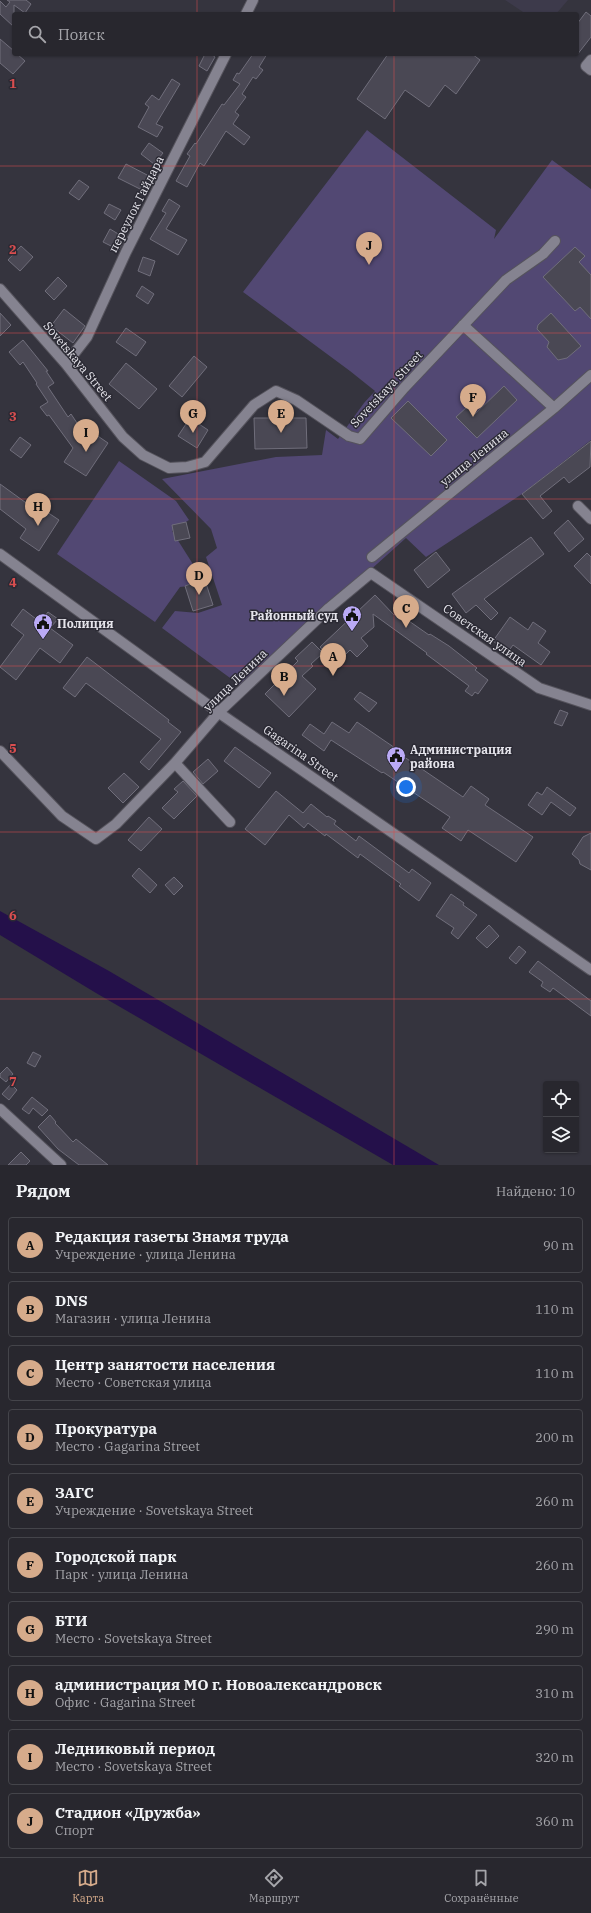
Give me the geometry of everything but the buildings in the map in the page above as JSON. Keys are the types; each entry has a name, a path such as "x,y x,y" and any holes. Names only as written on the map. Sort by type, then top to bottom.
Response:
{"street":[{"path":"247,12 253,0"},
{"name":"переулок Гайдара","path":"66,364 87,337 126,252 225,56"},
{"path":"591,60 586,66 591,70"},
{"name":"Sovetskaya Street","path":"0,289 66,364 123,437 143,455 169,468 187,468 205,462 256,404 276,392 296,400 349,436 360,438 506,280 543,254 555,241"},
{"path":"463,325 554,408"},
{"name":"улица Ленина","path":"372,557 554,408 591,375"},
{"path":"578,506 591,519"},
{"name":"Gagarina Street","path":"0,554 219,712 591,970"},
{"name":"улица Ленина","path":"0,751 62,816 96,839 116,824 176,763 219,712 329,608 371,573"},
{"name":"Советская улица","path":"371,573 539,688 591,705"},
{"path":"176,763 230,822"},
{"path":"0,1109 61,1165"}],"shaded area":[{"path":"505,0 568,0 558,12 523,12"},
{"path":"367,130 496,230 494,239 552,160 591,189 591,440 522,494 426,557 406,538 241,686 162,628 175,611 198,613 222,605 206,557 217,548 211,529 162,479 276,457 322,455 326,430 338,439 364,403 375,391 243,292"},
{"path":"119,461 176,501 189,520 172,531 196,569 188,586 180,587 155,622 57,554"},
{"path":"0,911 109,971 439,1165 393,1165 96,993 0,935"}],"place":[{"name":"Стадион «Дружба»","path":"369,265"},
{"name":"Городской парк","path":"473,417"},
{"name":"БТИ","path":"193,433"},
{"name":"ЗАГС","path":"281,433"},
{"name":"Ледниковый период","path":"86,452"},
{"name":"администрация МО г. Новоалександровск","path":"38,526"},
{"name":"Прокуратура","path":"199,595"},
{"name":"Центр занятости населения","path":"406,628"},
{"name":"Районный суд","path":"352,632"},
{"name":"Полиция","path":"43,640"},
{"name":"Редакция газеты Знамя труда","path":"333,676"},
{"name":"DNS","path":"284,696"},
{"name":"Администрация района","path":"396,773"}]}
